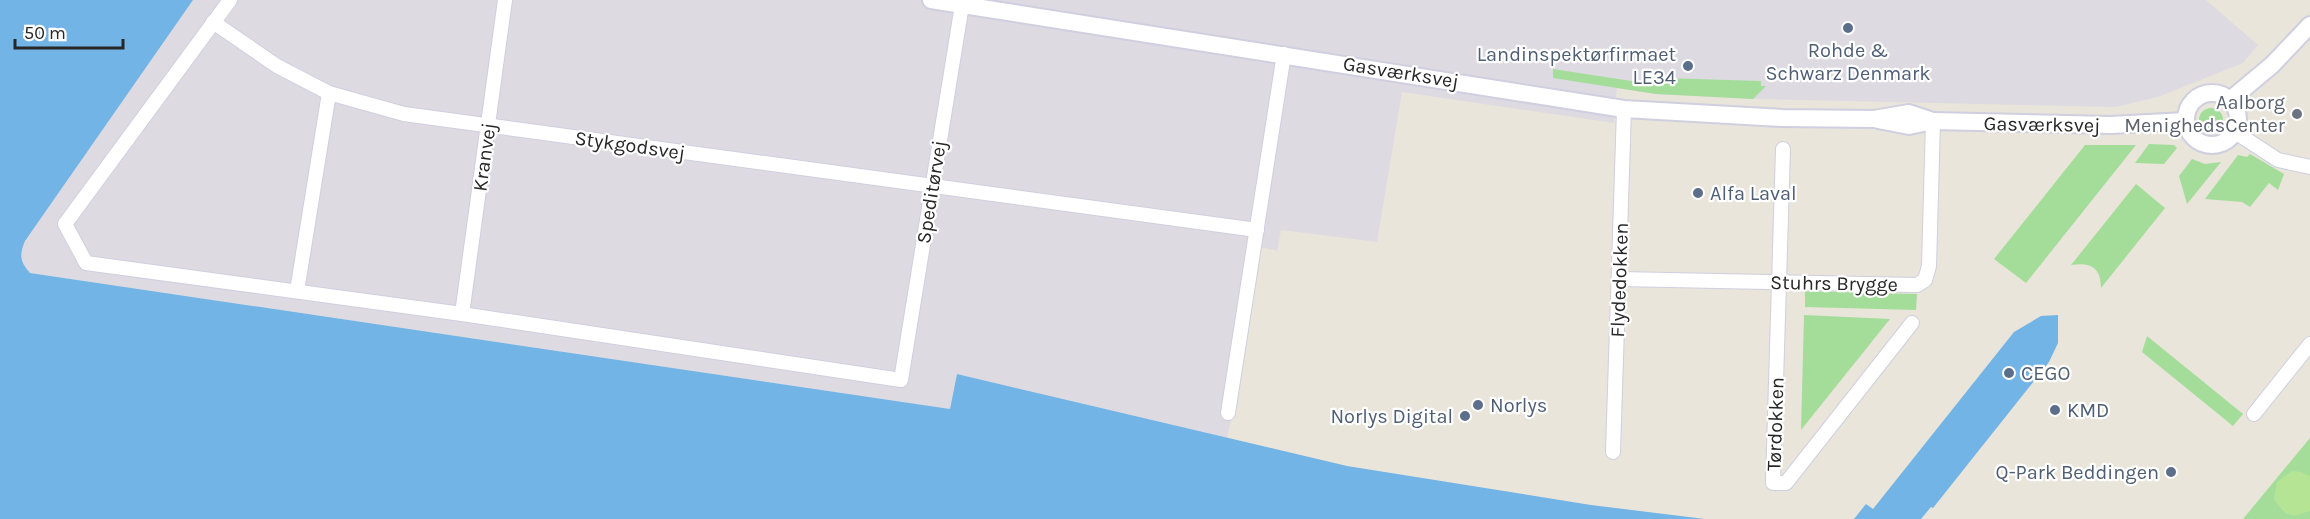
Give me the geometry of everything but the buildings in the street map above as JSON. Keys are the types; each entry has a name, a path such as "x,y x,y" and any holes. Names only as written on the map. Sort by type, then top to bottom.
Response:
{"street":[{"path":"230,0 65,224 86,263 462,314"},
{"name":"Kranvej","path":"462,314 505,0"},
{"name":"Gasværksvej","path":"931,0 1624,109 1709,116 1874,119 1909,126 1933,121 2111,125 2186,121"},
{"name":"Speditørvej","path":"462,314 901,380 962,5"},
{"name":"Stykgodsvej","path":"213,22 277,66 329,93 404,114 932,188"},
{"path":"2230,100 2272,65 2310,25"},
{"path":"1228,413 1284,54"},
{"path":"297,291 329,93"},
{"path":"2205,94 2222,95 2230,100 2238,115 2235,132 2222,143 2204,144 2191,134 2186,121 2191,104 2205,94"},
{"name":"Flydedokken","path":"1613,452 1624,109"},
{"name":"Stuhrs Brygge","path":"1619,279 1917,285 1924,280 1930,255 1933,121"},
{"path":"2235,132 2278,160 2310,166"},
{"name":"Tørdokken","path":"1783,149 1773,483 1786,483 1912,324"},
{"path":"932,188 1257,230"},
{"path":"2254,414 2307,353"}],"shaded area":[{"path":"193,0 2206,0 2258,45 2243,63 2158,97 2116,107 1753,99 1656,94 1617,88 1614,123 1402,92 1377,242 1281,230 1277,251 1260,247 1239,383 1227,438 957,374 950,409 30,273 22,264 20,253 25,241"}],"green space":[{"path":"1553,69 1664,86 1664,78 1761,81 1761,86 1766,86 1753,99 1656,94 1553,78"},
{"path":"2211,108 2216,109 2222,115 2222,125 2216,131 2211,132 2206,131 2200,125 2199,120 2200,115 2206,109"},
{"path":"2149,144 2174,145 2177,148 2164,164 2135,163"},
{"path":"2085,145 2136,145 2026,283 1994,259"},
{"path":"2250,154 2284,174 2278,190 2269,183 2250,207 2242,202 2205,199 2238,155 2247,157"},
{"path":"2192,159 2205,164 2221,162 2187,204 2179,176"},
{"path":"2136,184 2165,208 2101,288 2097,271 2089,265 2071,265"},
{"path":"1805,291 1917,294 1916,310 1805,307"},
{"path":"1804,315 1890,319 1801,430"},
{"path":"2147,336 2243,414 2233,426 2142,352"},
{"path":"2310,438 2310,519 2243,519"},
{"path":"2292,471 2310,476 2310,511 2294,516 2285,513 2274,500 2277,482"}],"water":[{"path":"0,0 193,0 25,241 22,258 30,273 950,409 957,374 1347,466 1591,505 1705,519 0,519"},
{"path":"2058,315 2058,343 2049,362 1933,508 1931,507 1921,519 1854,519 1866,504 1873,509 2014,332 2041,316"}],"place":[{"name":"Rohde & Schwarz Denmark","path":"1848,28"},
{"name":"Landinspektørfirmaet LE34","path":"1688,66"},
{"name":"Aalborg MenighedsCenter","path":"2297,114"},
{"name":"Alfa Laval","path":"1698,193"},
{"name":"CEGO","path":"2009,373"},
{"name":"Norlys","path":"1478,405"},
{"name":"KMD","path":"2055,410"},
{"name":"Norlys Digital","path":"1465,416"},
{"name":"Q-Park Beddingen","path":"2171,472"}]}
